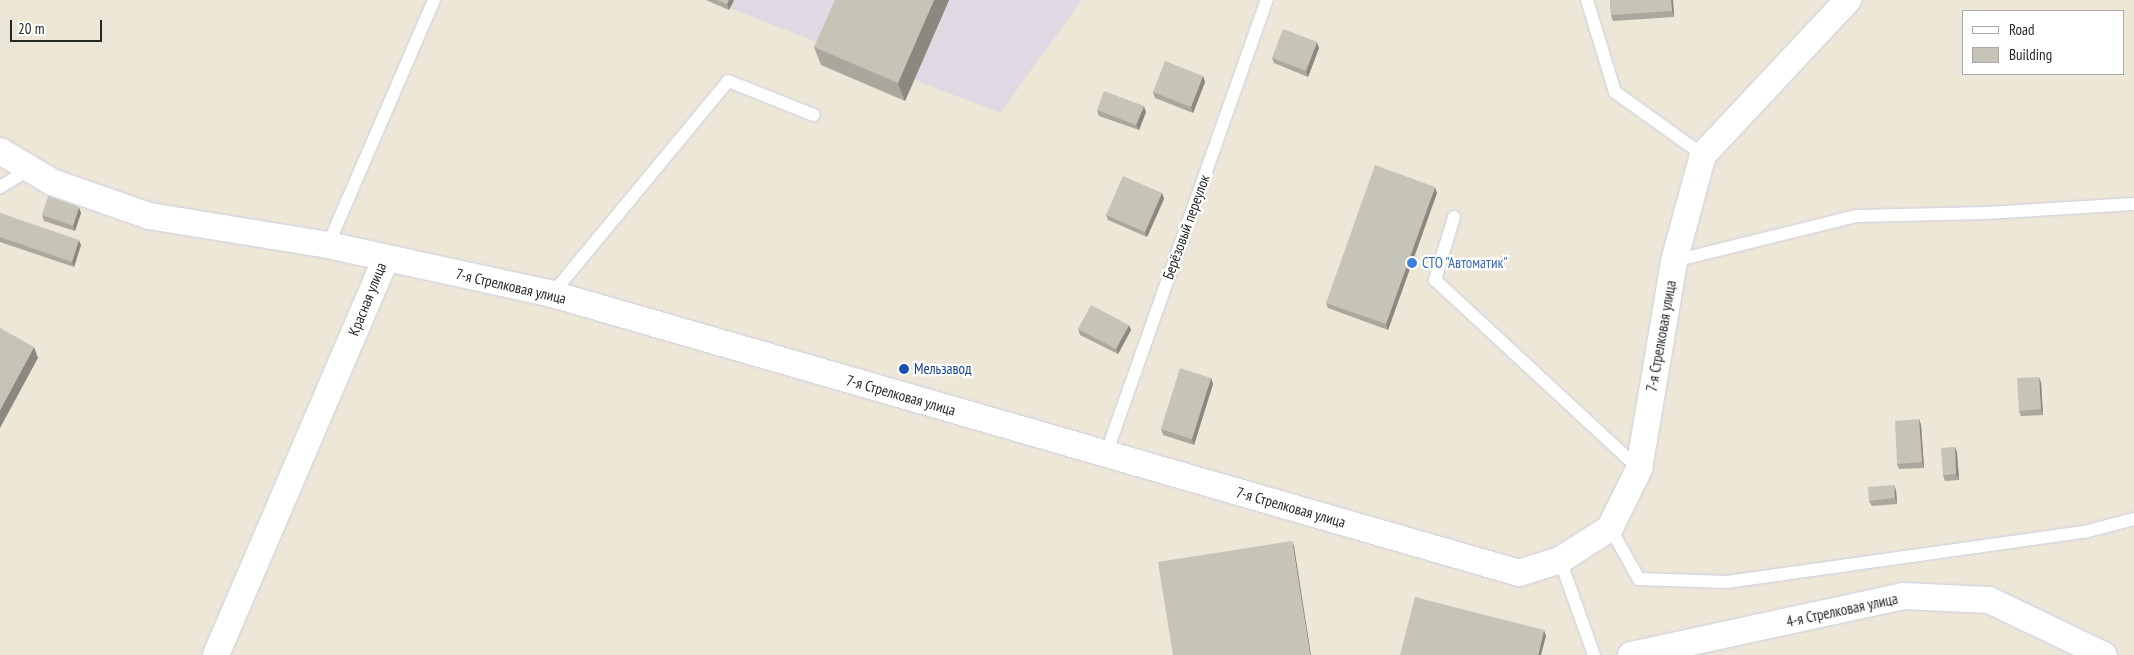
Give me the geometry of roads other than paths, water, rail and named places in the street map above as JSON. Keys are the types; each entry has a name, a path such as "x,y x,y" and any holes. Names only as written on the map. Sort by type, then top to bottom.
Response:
{"street":[{"name":"7-я Стрелковая улица","path":"386,258 552,294 1519,573 1560,560 1610,528 1639,469 1674,261 1703,155 1848,0"},
{"name":"Красная улица","path":"0,152 52,182 149,216 328,244 386,258 216,655"},
{"name":"4-я Стрелковая улица","path":"1631,655 1903,596 1990,600 2104,655"}],"lane":[{"path":"328,244 434,0"},
{"name":"Берёзовый переулок","path":"1106,454 1267,0"},
{"path":"1587,0 1615,92 1703,155"},
{"path":"552,294 728,81 814,115"},
{"path":"0,186 30,169"},
{"path":"1674,261 1856,216 1986,213 2134,204"},
{"path":"1454,217 1435,280 1639,469"},
{"path":"1610,528 1638,580 1727,582 2084,532 2134,519"},
{"path":"1560,560 1594,655"}],"place":[{"name":"СТО \"Автоматик\"","path":"1412,263"},
{"name":"Мельзавод","path":"904,369"}]}
